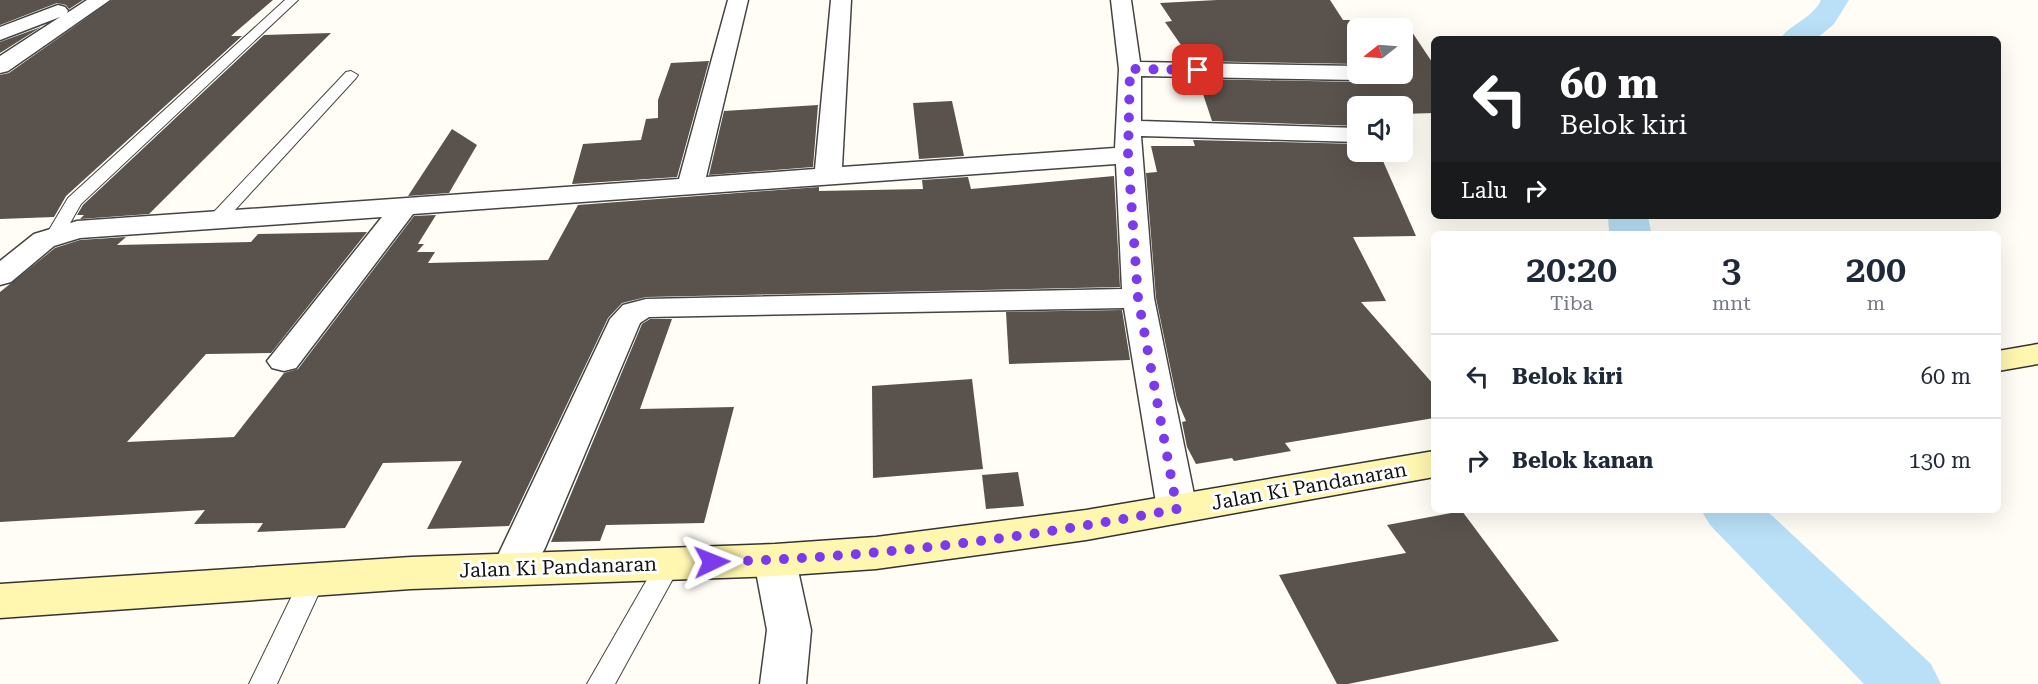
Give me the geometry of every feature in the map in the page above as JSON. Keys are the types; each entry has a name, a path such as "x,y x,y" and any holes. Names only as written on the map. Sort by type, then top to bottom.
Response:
{"main road":[{"path":"2001,360 2038,354"},
{"name":"Jalan Ki Pandanaran","path":"0,601 513,568 775,561 933,547 1177,509 1431,465"}],"street":[{"path":"0,66 100,0"},
{"path":"690,186 738,0"},
{"path":"828,176 841,0"},
{"path":"1121,0 1130,69 1128,141 1138,298 1177,509"},
{"path":"11,9 75,4"},
{"path":"0,34 75,4"},
{"path":"1130,69 1347,74"},
{"path":"0,276 37,244 56,235 77,230 828,176 1128,141 1347,135"},
{"path":"284,361 405,206"},
{"path":"513,568 626,319 634,312 646,308 1138,298"},
{"path":"775,561 789,630 783,684"}],"lane":[{"path":"56,235 74,201 292,0"},
{"path":"218,219 351,75"},
{"path":"601,684 669,564"},
{"path":"263,684 312,580"}],"building":[{"path":"0,0 83,0 69,9 66,5 57,3 0,25"},
{"path":"112,0 273,0 231,36 242,36 66,196 54,217 0,219 0,75 9,73"},
{"path":"1217,0 1330,0 1343,20 1347,20 1347,64 1192,61 1165,22 1172,21 1160,3"},
{"path":"41,27 0,53 0,42"},
{"path":"331,33 149,214 80,219 84,215 77,215 83,205 264,35"},
{"path":"1413,34 1431,60 1431,113 1413,114 1413,96 1347,96 1347,126 1212,121 1198,79 1413,84"},
{"path":"709,61 677,177 572,184 583,144 641,140 646,119 658,118 658,100 671,63"},
{"path":"952,101 964,156 919,159 913,103"},
{"path":"818,105 813,167 709,175 724,111"},
{"path":"452,129 477,145 449,193 408,196"},
{"path":"1193,140 1347,144 1347,162 1383,162 1416,236 1353,237 1386,301 1361,302 1431,382 1431,419 1285,443 1291,451 1234,461 1232,458 1196,464 1187,447 1182,422 1186,421 1177,400 1156,298 1146,173 1157,172 1151,146 1195,146"},
{"path":"1114,176 1120,287 646,297 622,303 608,318 509,526 427,529 462,461 383,463 345,528 257,532 263,523 194,524 205,510 0,522 0,292 55,248 80,240 126,237 117,245 251,242 258,234 367,232 271,353 206,354 127,442 234,437 284,373 298,369 414,216 436,215 418,244 424,244 417,252 435,252 428,263 548,260 578,205 819,187 819,191 923,189 922,180 968,177 971,189"},
{"path":"1122,310 1130,360 1009,364 1006,312"},
{"path":"650,319 672,319 640,409 734,407 704,523 606,525 600,541 551,542 642,324"},
{"path":"972,379 983,469 873,478 872,386"},
{"path":"1018,472 1024,506 986,509 982,475"},
{"path":"1451,513 1463,513 1559,641 1348,684 1337,684 1279,575 1406,553 1387,525"}],"waterway":[{"path":"1800,36 1824,18 1835,0"},
{"path":"1628,219 1630,231"},
{"path":"1733,513 1907,684"}],"route":[{"path":"712,562 775,561 933,547 1177,509 1138,298 1128,155 1130,69 1198,70"}]}
